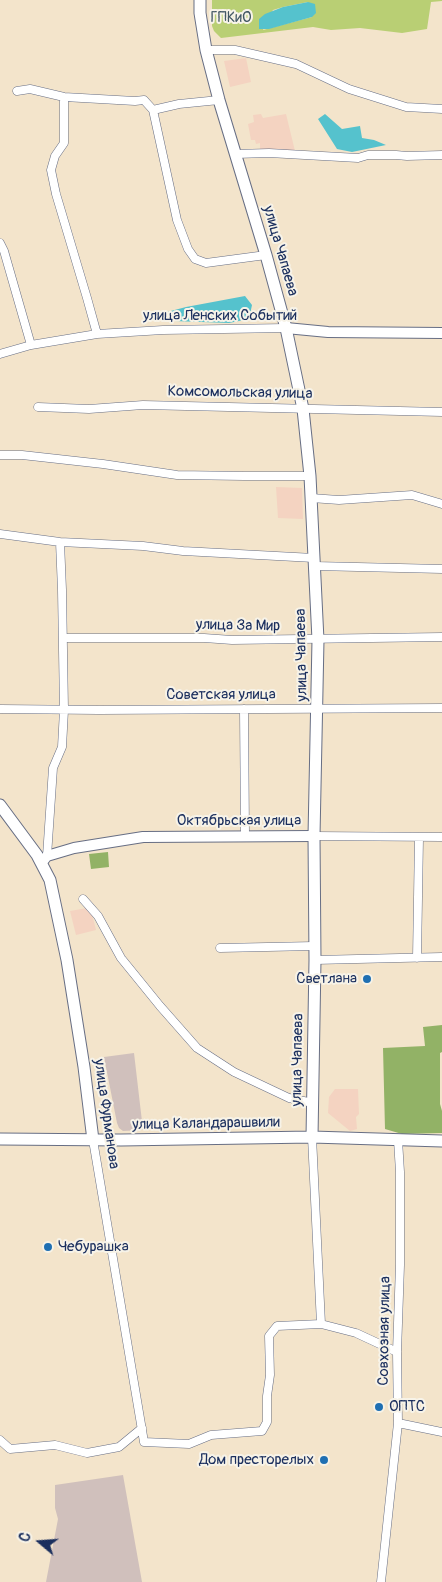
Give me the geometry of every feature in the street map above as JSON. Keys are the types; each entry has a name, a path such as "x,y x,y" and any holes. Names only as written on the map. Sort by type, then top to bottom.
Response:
{"main road":[{"name":"улица Чапаева","path":"200,0 206,50 219,100 286,328 303,408 310,476 318,640 314,836 315,960 312,1137"},
{"name":"улица Фурманова","path":"0,805 44,859 50,880 67,960 84,1066 93,1140"},
{"name":"улица Каландарашвили","path":"0,1139 93,1140 312,1137 442,1141"}],"street":[{"path":"206,50 235,50 296,64 350,90 406,108 442,109"},
{"path":"17,91 30,89 64,97 144,100 153,110 177,220 188,249 195,259 206,263 266,255"},
{"path":"64,97 64,143 55,156 50,170 96,334"},
{"path":"153,110 179,104 219,100"},
{"path":"235,154 269,153 358,158 368,155 442,155"},
{"path":"0,243 4,251 31,345"},
{"name":"улица Ленских Событий","path":"0,354 31,345 96,334 163,330 286,328 328,332 442,333"},
{"name":"Комсомольская улица","path":"38,408 142,405 442,412"},
{"path":"0,455 22,455 103,464 177,475 310,476"},
{"path":"311,498 339,500 412,495 442,504"},
{"path":"0,534 60,542 143,546 314,562 442,568"},
{"path":"44,859 53,768 62,747 64,710 64,638 60,542"},
{"name":"улица За Мир","path":"64,638 318,640 442,637"},
{"name":"Советская улица","path":"0,709 442,708"},
{"path":"244,709 245,835"},
{"name":"Октябрьская улица","path":"44,859 74,848 143,837 245,835 442,837"},
{"path":"417,958 419,838"},
{"path":"83,899 98,916 121,958 197,1048 234,1072 288,1098 313,1103"},
{"path":"220,948 314,946"},
{"path":"315,960 442,957"},
{"name":"улица Чапаева","path":"312,1137 321,1324"},
{"name":"улица Фурманова","path":"93,1140 144,1442 189,1444 211,1436 262,1431 267,1422 267,1396 270,1375 269,1336 277,1326 287,1324 321,1324"},
{"name":"Совхозная улица","path":"381,1582 398,1423 396,1352 400,1256 400,1172 398,1140"},
{"path":"321,1324 356,1333 396,1352"},
{"path":"398,1423 442,1432"},
{"path":"0,1440 10,1449 55,1446 87,1453 119,1447 142,1428"}],"shaded area":[{"path":"246,58 251,82 230,87 224,61"},
{"path":"261,114 263,118 286,114 295,151 260,150 260,143 256,144 255,140 251,140 248,124 254,122 253,115"},
{"path":"276,487 302,488 303,519 278,518"},
{"path":"87,908 92,914 96,930 76,935 70,911"},
{"path":"134,1053 143,1130 123,1131 117,1123 104,1057"},
{"path":"335,1089 358,1089 359,1114 356,1117 357,1129 350,1131 328,1113 329,1097"},
{"path":"123,1475 142,1582 46,1582 58,1519 55,1508 55,1485"}],"green space":[{"name":"ГПКиО","path":"212,0 442,0 431,2 427,29 402,33 360,28 331,30 313,27 221,38 212,26","holes":["308,2 312,17 263,30 273,10 283,7"]},
{"path":"108,852 109,867 91,869 89,854"},
{"path":"442,1025 440,1104 442,1111 442,1133 402,1134 385,1129 383,1048 425,1046 423,1027"}],"water":[{"path":"308,2 315,4 316,13 312,17 269,29 259,29 259,19 265,14 283,7"},
{"path":"325,114 342,129 360,126 362,138 386,145 352,152 337,149 318,119"},
{"path":"245,296 252,305 249,319 229,323 174,321 167,312 186,307"}],"place":[{"name":"Светлана","path":"367,979"},
{"name":"Чебурашка","path":"48,1247"},
{"name":"ОПТС","path":"379,1407"},
{"name":"Дом престорелых","path":"324,1460"}]}
